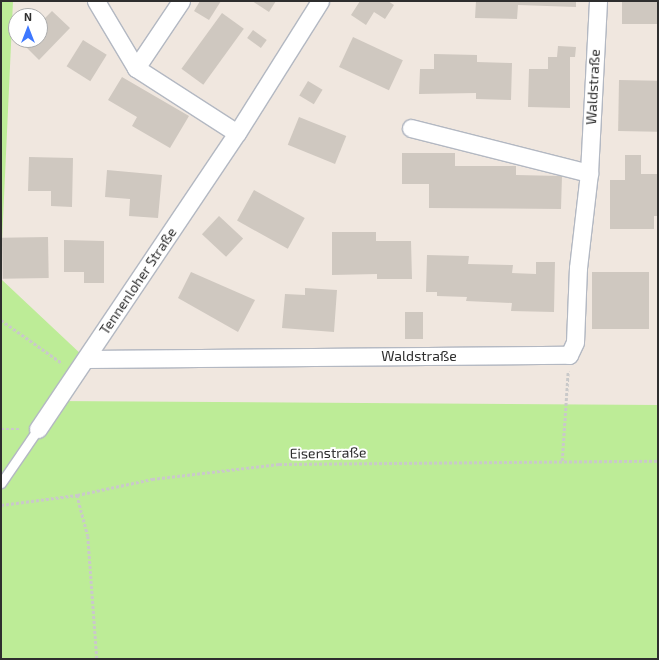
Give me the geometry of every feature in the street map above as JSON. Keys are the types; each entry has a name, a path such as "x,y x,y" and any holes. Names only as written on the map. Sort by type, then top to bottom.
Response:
{"street":[{"path":"96,1 136,68 237,133"},
{"path":"136,68 181,1"},
{"name":"Tennenloher Straße","path":"38,429 237,133 320,1"},
{"name":"Waldstraße","path":"86,359 569,355 575,342 578,268 589,173 598,1"},
{"path":"411,128 589,173"}],"lane":[{"path":"1,484 38,429"}],"path":[{"path":"1,320 75,373"},
{"path":"562,461 569,355"},
{"name":"Eisenstraße","path":"1,505 77,495 152,479 279,464 658,461"},
{"path":"77,495 88,536 97,659"}],"green space":[{"path":"1,1 13,1 13,8 8,8 8,48 11,48 1,263"},
{"path":"1,279 83,356 55,401 658,405 658,659 1,659"}],"building":[{"path":"200,1 221,1 209,20 194,11"},
{"path":"252,1 276,1 269,12"},
{"path":"360,1 388,1 394,5 385,19 374,12 366,25 351,15"},
{"path":"476,1 576,1 576,7 518,5 517,19 475,18"},
{"path":"622,1 658,1 658,24 622,24"},
{"path":"52,11 70,28 39,60 27,48 48,48 48,15"},
{"path":"222,13 244,29 203,85 181,69"},
{"path":"253,30 267,40 261,48 247,38"},
{"path":"353,37 403,60 389,90 339,67"},
{"path":"83,40 107,55 90,81 67,66"},
{"path":"558,46 576,47 575,57 570,57 570,108 528,107 529,69 548,69 548,57 557,57"},
{"path":"434,54 477,55 477,62 512,63 511,100 476,99 476,93 419,94 420,69 434,69"},
{"path":"122,77 189,116 170,148 132,126 137,117 108,100"},
{"path":"619,80 658,81 657,132 618,131"},
{"path":"308,81 323,90 314,104 299,96"},
{"path":"299,117 346,136 335,164 288,145"},
{"path":"402,153 455,153 455,166 516,166 516,175 562,176 561,209 429,208 429,184 402,184"},
{"path":"625,155 641,155 641,174 658,174 658,216 654,216 654,229 610,229 610,180 625,180"},
{"path":"29,157 73,158 72,207 51,206 51,191 28,191"},
{"path":"107,170 162,175 158,218 129,216 130,199 105,197"},
{"path":"254,190 305,218 288,249 237,221"},
{"path":"219,216 243,239 226,257 202,234"},
{"path":"332,232 376,232 376,241 411,241 412,279 377,279 377,274 332,275"},
{"path":"48,237 49,278 3,279 2,238"},
{"path":"64,240 104,241 104,283 84,283 84,272 64,272"},
{"path":"427,255 469,256 468,264 513,265 512,273 536,274 536,262 555,262 554,312 511,311 512,303 466,301 467,297 437,296 437,292 426,292"},
{"path":"191,272 255,300 238,332 178,298"},
{"path":"592,272 649,272 649,329 592,329"},
{"path":"305,288 337,290 334,332 282,328 285,294 305,295"},
{"path":"405,312 423,312 423,339 405,339"}]}
